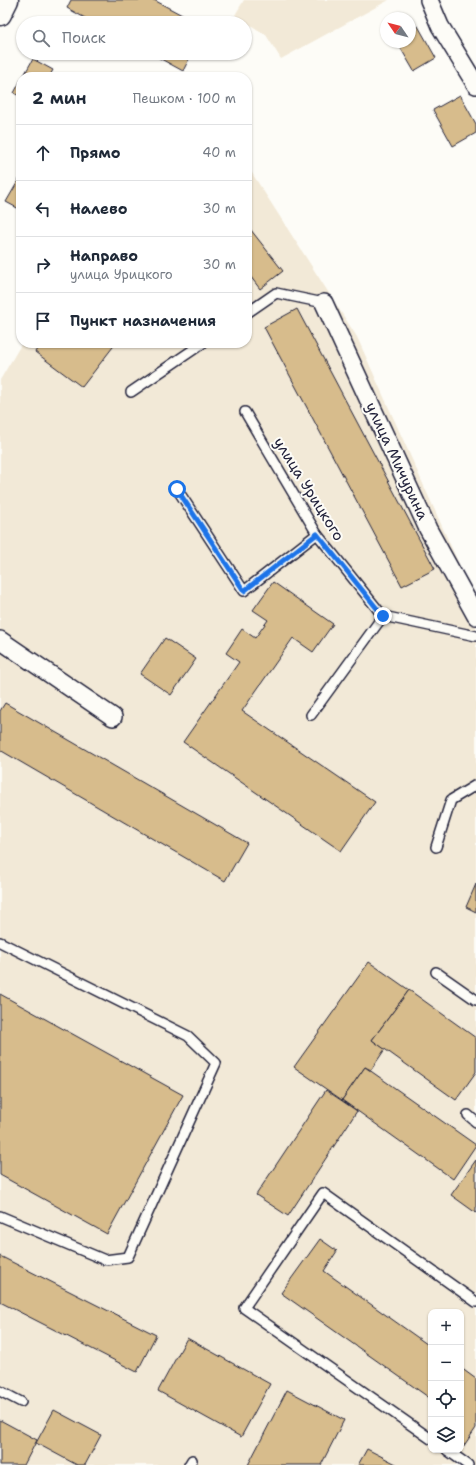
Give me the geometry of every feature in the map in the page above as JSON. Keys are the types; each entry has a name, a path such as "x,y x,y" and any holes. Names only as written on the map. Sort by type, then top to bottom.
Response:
{"main road":[{"path":"0,14 7,0"}],"street":[{"path":"429,0 440,26 476,85"},
{"name":"улица Мичурина","path":"324,303 428,529 476,616"},
{"path":"0,640 113,717"}],"lane":[{"path":"252,310 276,293 324,303"},
{"path":"131,392 196,348"},
{"name":"улица Урицкого","path":"245,412 317,534 383,616"},
{"path":"177,489 244,591 317,534"},
{"path":"311,715 383,616 476,636"},
{"path":"436,847 451,800 476,785"},
{"path":"0,942 188,1036 216,1063 128,1257 105,1260 0,1216"},
{"path":"436,972 476,1000"},
{"path":"468,1115 476,1122"},
{"path":"428,1437 244,1308 323,1193 476,1302"},
{"path":"0,1392 20,1402"},
{"path":"451,1453 468,1465"}],"shaded area":[{"path":"244,0 389,0 281,59 266,35 252,26 252,16 235,15"},
{"path":"252,173 357,337 476,602 476,1465 0,1465 0,380 19,348 252,348"}],"building":[{"path":"71,0 154,0 184,16 81,16 67,8"},
{"path":"418,26 436,58 414,71 401,48 416,48 416,27"},
{"path":"32,60 53,70 52,72 26,72"},
{"path":"163,60 188,60 183,71"},
{"path":"460,95 476,124 476,133 453,146 433,110"},
{"path":"16,185 16,207 6,202"},
{"path":"252,231 283,271 260,289 252,279"},
{"path":"297,309 435,569 402,586 264,327"},
{"path":"38,348 112,348 82,387 35,352"},
{"path":"273,582 333,624 313,652 293,638 242,711 375,802 341,851 183,742 239,662 226,653 242,629 255,638 268,620 253,610"},
{"path":"165,638 196,659 171,695 140,674"},
{"path":"5,703 247,843 225,881 0,750 0,711"},
{"path":"476,884 476,912 466,907"},
{"path":"369,962 409,990 372,1040 385,1049 371,1070 365,1067 342,1100 294,1067"},
{"path":"409,990 476,1038 476,1072 456,1100 372,1040"},
{"path":"0,994 183,1095 107,1234 0,1175"},
{"path":"365,1067 476,1145 453,1179 342,1100"},
{"path":"326,1090 357,1111 288,1216 256,1195"},
{"path":"476,1160 476,1213 451,1195"},
{"path":"320,1239 337,1251 324,1271 428,1345 428,1397 281,1293"},
{"path":"0,1256 156,1335 137,1372 0,1302"},
{"path":"187,1338 270,1384 241,1437 158,1391"},
{"path":"464,1370 476,1379 476,1428 464,1446"},
{"path":"287,1390 344,1420 321,1465 248,1465"},
{"path":"54,1410 101,1435 85,1465 77,1465 36,1443"},
{"path":"0,1420 37,1440 24,1465 0,1465"},
{"path":"367,1449 398,1465 358,1465"}],"route":[{"path":"177,489 244,591 317,534 383,616"}]}
